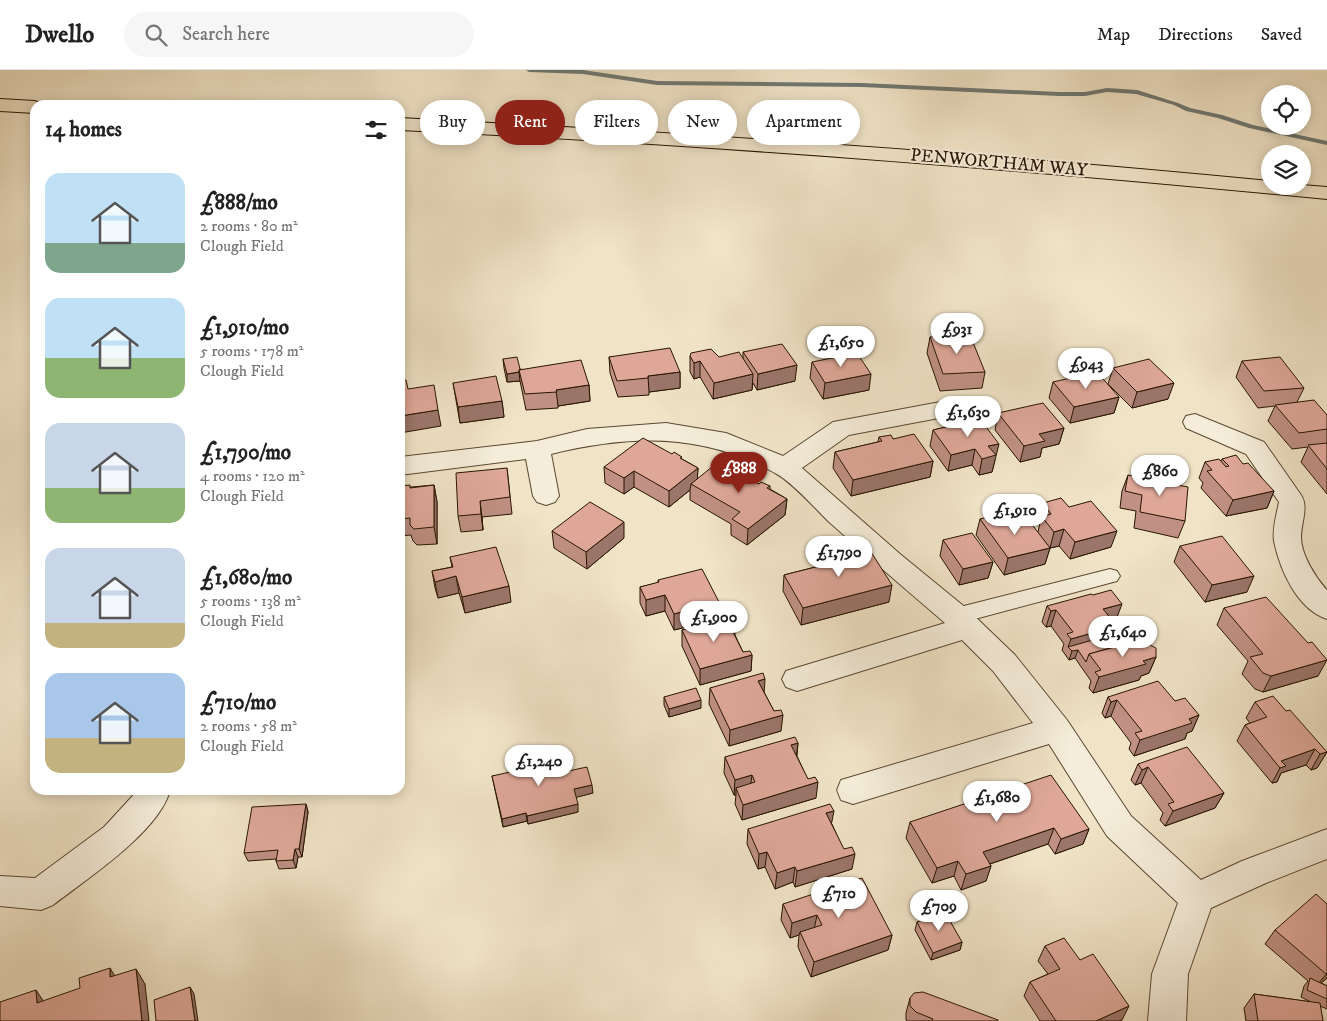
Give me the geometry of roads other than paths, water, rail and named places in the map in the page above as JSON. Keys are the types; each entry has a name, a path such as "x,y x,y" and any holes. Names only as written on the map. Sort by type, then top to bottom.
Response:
{"highway":[{"path":"0,105 30,107"},
{"name":"PENWORTHAM WAY","path":"405,124 560,131 883,153 1327,193"}],"street":[{"path":"785,467 842,428 951,408"},
{"path":"1195,422 1255,448 1292,501 1287,539 1302,582 1327,608"},
{"path":"405,465 537,449 587,437 666,432 717,439 785,467 890,561 962,622 1004,663 1056,730 1119,826 1197,898"},
{"path":"537,449 546,496"},
{"path":"797,679 962,622"},
{"path":"852,790 1056,730"},
{"path":"0,891 41,894 116,837 153,795"},
{"path":"1167,1021 1170,974 1197,898 1254,872 1327,844"}],"lane":[{"path":"962,622 1110,576"}],"waterway":[{"path":"529,70 583,72 657,83 862,85 1059,94 1085,94 1107,90 1137,92 1176,104 1188,110 1220,116 1251,127 1327,143"}]}
